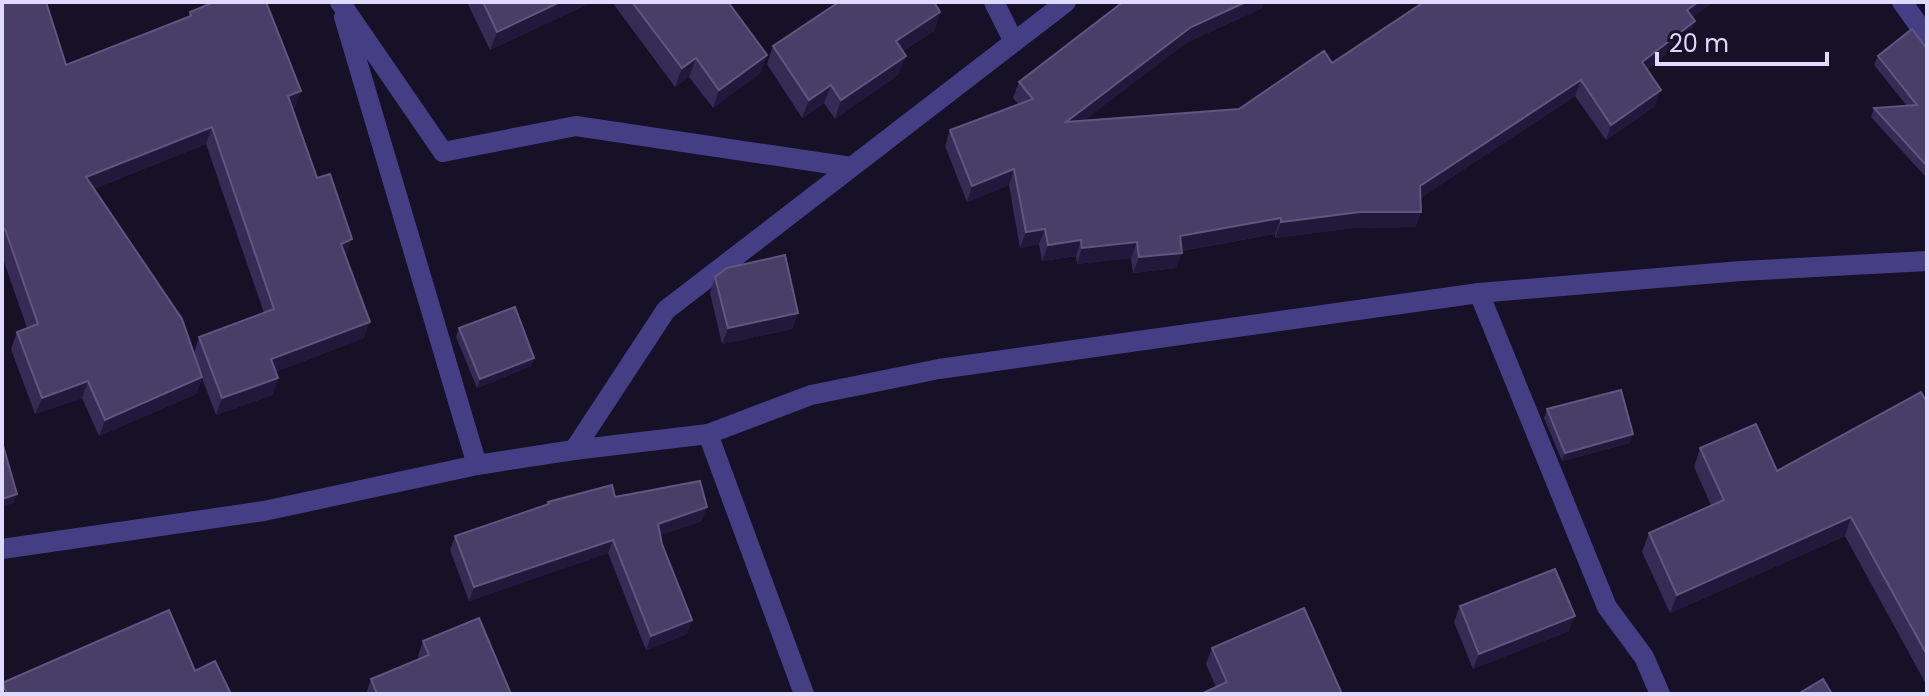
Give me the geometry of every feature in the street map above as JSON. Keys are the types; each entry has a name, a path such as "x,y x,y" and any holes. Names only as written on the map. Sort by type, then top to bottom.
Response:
{"street":[{"path":"340,2 443,152 576,126 851,167"},
{"path":"340,2 477,465"},
{"path":"994,2 1014,42"},
{"path":"574,450 666,310 1066,2"},
{"path":"1902,2 1927,37"},
{"path":"2,549 264,511 477,465 708,434 811,395 939,369 1479,293 1741,271 1927,261"},
{"path":"1479,293 1607,607 1644,657 1660,694"},
{"path":"708,434 804,694"}],"building":[{"path":"2,2 46,2 66,65 191,16 190,12 214,2 266,2 301,91 288,96 317,178 330,174 352,239 341,244 370,322 271,359 278,378 222,398 199,337 274,309 212,127 86,177 182,319 202,377 105,420 88,381 42,398 17,332 38,324 5,229 2,230"},
{"path":"483,2 560,2 497,32"},
{"path":"632,2 728,2 767,55 719,90 696,58 682,68"},
{"path":"839,2 934,2 940,12 896,41 906,56 841,100 831,85 809,100 773,46"},
{"path":"1123,2 1246,2 1191,27 1066,122 1239,109 1324,51 1332,63 1424,2 1698,2 1687,10 1695,21 1642,62 1661,90 1611,125 1581,80 1420,186 1421,212 1360,212 1281,222 1281,218 1180,236 1182,253 1139,257 1137,242 1082,248 1081,240 1048,245 1045,229 1026,232 1014,169 972,186 950,130 1033,99 1019,82"},
{"path":"1912,29 1927,49 1927,166 1874,108 1917,105 1878,56"},
{"path":"785,255 798,313 728,328 715,277 727,268"},
{"path":"515,307 534,358 480,379 459,328"},
{"path":"1621,390 1633,434 1565,453 1547,409"},
{"path":"1921,392 1927,403 1927,655 1851,517 1677,595 1649,533 1724,500 1700,448 1756,424 1777,471"},
{"path":"2,442 17,494 2,499"},
{"path":"700,481 707,507 658,524 662,544 692,620 651,636 613,540 474,587 455,536 548,502 612,485 615,497"},
{"path":"1555,569 1575,616 1479,654 1460,606"},
{"path":"1304,608 1342,694 1201,694 1227,682 1212,648"},
{"path":"169,610 195,671 215,661 231,694 7,694 2,683"},
{"path":"479,618 511,694 377,694 371,679 429,655 423,641"},
{"path":"1823,679 1832,694 1798,694"}]}
